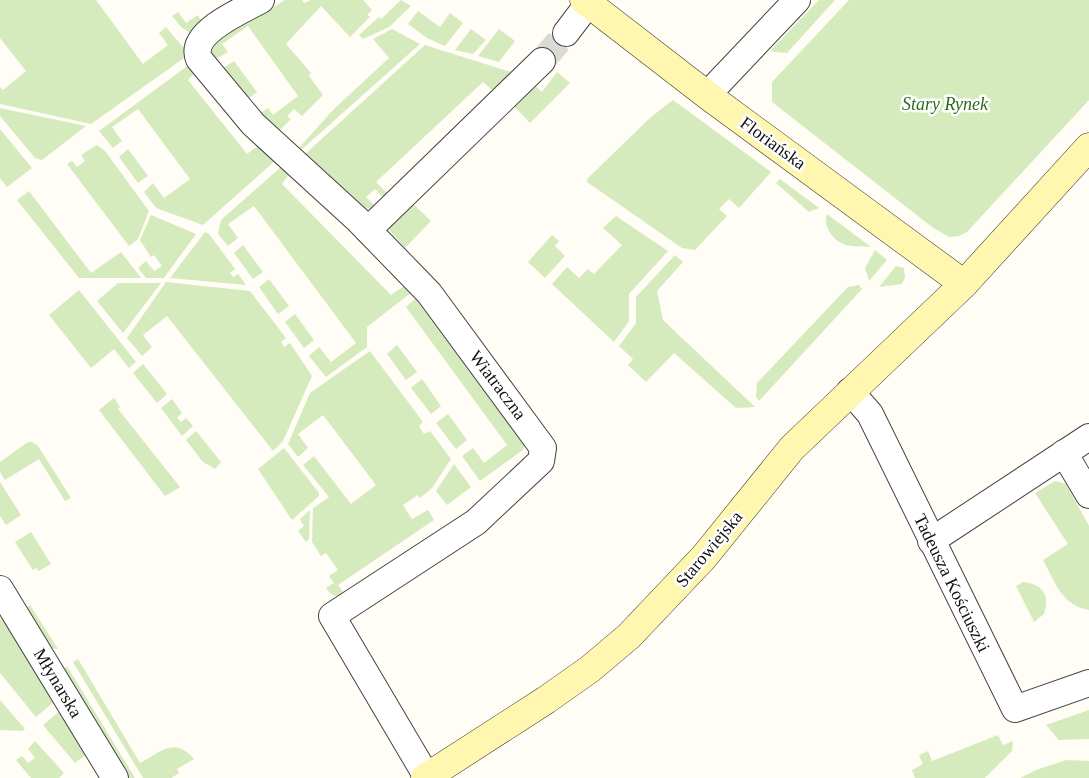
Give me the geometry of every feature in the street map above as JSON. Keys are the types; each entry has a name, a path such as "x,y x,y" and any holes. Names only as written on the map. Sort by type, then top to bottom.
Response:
{"main road":[{"name":"Floriańska","path":"586,2 707,95 964,284"},
{"name":"Starowiejska","path":"426,777 553,695 590,669 629,636 704,557 792,448 964,284 1089,147"}],"street":[{"name":"Wiatraczna","path":"261,0 213,27 196,47 199,59 253,124 368,230 429,293 543,448 540,461 476,522 332,616 426,777"},
{"path":"707,95 797,0"},
{"path":"566,33 586,2"},
{"path":"368,230 542,61"},
{"name":"Tadeusza Kościuszki","path":"850,391 870,414 1015,709 1089,683"},
{"path":"931,541 1089,437"},
{"path":"1064,453 1089,495"},
{"name":"Młynarska","path":"0,590 115,778"}],"green space":[{"path":"0,0 96,0 143,64 168,45 159,33 166,27 187,52 187,56 91,124 0,104 0,87 3,90 26,71 0,38"},
{"path":"285,0 302,0 304,3 311,0 363,0 372,10 367,15 370,17 350,37 321,6 286,44 311,73 309,76 323,95 302,116 294,109 287,116 291,119 279,131 259,114 268,108 273,115 298,96 248,26 222,44 228,52 216,59 212,49 217,40"},
{"path":"401,0 411,6 389,27 363,39 359,35 379,17 381,19"},
{"path":"819,0 835,0 787,53 771,50"},
{"name":"Stary Rynek","path":"849,0 1089,0 1089,100 967,232 959,236 949,237 932,227 772,102 772,82"},
{"path":"418,11 440,27 450,13 463,23 445,46 427,38 408,24"},
{"path":"178,12 186,23 198,15 202,22 192,34 182,28 172,16"},
{"path":"392,29 420,44 300,151 298,149 334,109 389,58 373,39"},
{"path":"471,29 486,40 473,54 455,50"},
{"path":"499,29 515,41 499,62 478,56"},
{"path":"425,45 514,73 503,91 491,89 483,82 376,182 388,194 385,199 375,189 366,197 376,207 365,209 304,155"},
{"path":"234,61 257,92 247,100 223,68"},
{"path":"190,64 198,69 188,80 247,154 263,142 276,160 203,225 156,208 144,192 153,183 164,198 190,179 138,109 112,127 122,141 113,148 99,131"},
{"path":"557,72 570,83 530,123 515,107 514,100 532,83 542,92"},
{"path":"673,100 771,172 739,208 729,199 719,209 727,216 695,250 682,248 587,182 588,178 651,117"},
{"path":"0,108 86,126 42,160 35,158 0,116"},
{"path":"0,129 32,168 7,187 0,178"},
{"path":"97,145 105,151 149,211 138,239 129,246 67,164 72,161 77,167 85,161 81,155"},
{"path":"128,149 148,176 138,183 119,157"},
{"path":"281,167 290,173 282,184 391,295 407,284 412,292 367,327 367,347 326,377 309,356 319,347 331,362 356,343 254,206 228,224 238,238 228,246 218,234 221,220"},
{"path":"780,179 819,208 809,212 776,183"},
{"path":"29,191 91,273 121,252 141,278 79,278 17,200"},
{"path":"412,203 431,221 405,248 389,230 390,223"},
{"path":"827,214 871,247 849,246 837,241 830,233 826,223"},
{"path":"151,215 196,234 164,278 146,278 138,268 146,261 154,271 162,266 154,255 151,257 140,240"},
{"path":"616,216 668,251 629,294 629,321 614,342 552,284 567,267 579,278 588,269 594,274 622,245 603,228"},
{"path":"205,232 209,234 235,269 230,273 233,277 238,274 246,285 170,278"},
{"path":"552,235 559,241 555,246 565,256 545,278 528,262"},
{"path":"243,245 263,272 253,279 234,253"},
{"path":"875,250 887,260 869,281 865,268"},
{"path":"675,255 683,262 657,291 663,320 755,407 736,408 674,353 646,382 628,365 633,359 619,346 636,323 636,297"},
{"path":"896,266 904,268 905,277 902,284 879,287"},
{"path":"269,279 289,306 278,314 259,287"},
{"path":"166,282 250,291 286,338 281,342 284,347 290,343 312,376 283,441 273,451 167,316 143,335 152,347 142,356 127,338"},
{"path":"118,283 161,283 123,333 97,301"},
{"path":"859,285 862,289 759,401 756,397 757,383 848,287"},
{"path":"79,290 136,362 129,368 114,349 91,368 49,315"},
{"path":"416,298 525,444 523,450 480,481 462,456 473,448 484,463 507,445 406,307"},
{"path":"295,314 314,340 304,348 285,322"},
{"path":"397,345 417,372 406,380 387,354"},
{"path":"370,351 423,422 419,426 424,434 430,431 451,459 432,488 420,498 418,495 403,505 412,519 428,510 434,520 338,585 347,597 341,597 332,595 326,588 334,583 329,576 338,570 326,553 321,556 312,542 313,508 329,497 303,465 314,456 351,504 376,485 323,415 298,434 308,448 298,457 288,444 310,393"},
{"path":"143,364 167,394 157,403 133,373"},
{"path":"422,379 441,406 431,414 411,388"},
{"path":"114,398 120,407 118,409 180,487 165,496 99,410"},
{"path":"172,399 182,413 177,418 181,422 186,418 193,426 182,436 161,408"},
{"path":"448,414 467,440 456,449 436,423"},
{"path":"196,431 221,462 215,469 203,462 186,440"},
{"path":"28,442 38,446 71,498 65,501 39,459 5,480 0,472 0,462"},
{"path":"284,448 319,493 319,496 292,520 258,469"},
{"path":"454,464 471,487 447,505 436,491"},
{"path":"1055,481 1066,484 1089,526 1089,610 1072,604 1060,592 1043,560 1068,544 1035,493"},
{"path":"0,482 21,515 6,525 0,516"},
{"path":"310,510 309,539 306,542 298,531 304,526 300,519"},
{"path":"31,532 51,564 39,571 36,568 33,570 15,542"},
{"path":"1023,582 1036,585 1045,596 1046,607 1044,614 1034,622 1016,586"},
{"path":"30,605 58,649 49,648 25,609"},
{"path":"0,619 6,620 56,700 36,717 0,673"},
{"path":"78,659 140,763 167,748 174,747 187,752 194,759 177,769 179,773 171,778 143,778 73,662"},
{"path":"67,666 135,778 127,778 62,671"},
{"path":"0,700 25,729 22,731 0,730"},
{"path":"62,709 88,753 75,763 43,725"},
{"path":"1089,710 1089,739 1059,740 1046,725"},
{"path":"998,735 1003,745 1013,741 1012,751 985,778 915,778 912,770 923,764 919,755 928,751 932,761"},
{"path":"35,741 64,773 59,778 31,778 16,760 22,756 28,763 35,758 28,749"},
{"path":"1066,760 1089,761 1089,778 1020,778 1036,770"}],"tunnel":[{"path":"542,61 566,33"}]}
